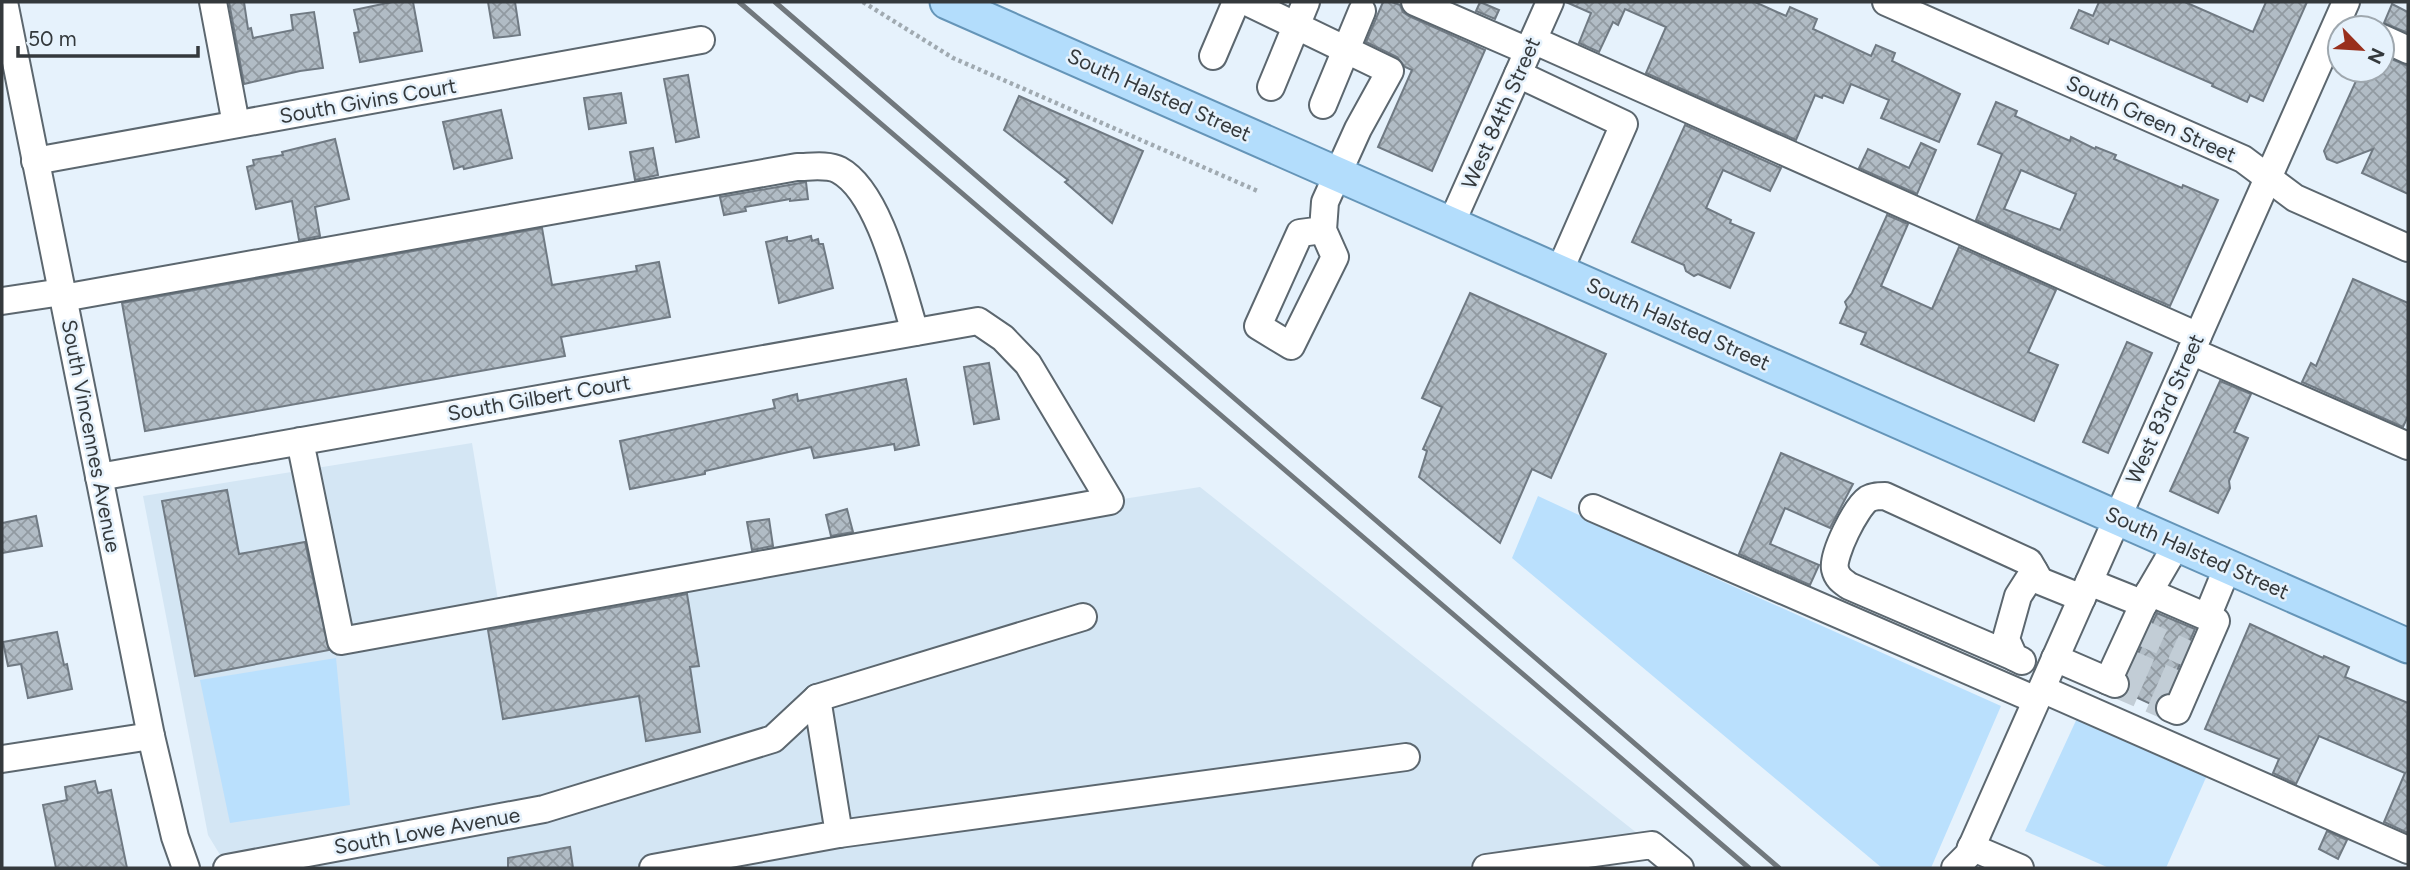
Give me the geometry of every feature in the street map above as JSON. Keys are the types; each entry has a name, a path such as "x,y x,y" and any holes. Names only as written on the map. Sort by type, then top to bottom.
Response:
{"main road":[{"name":"South Halsted Street","path":"947,2 2408,646"}],"street":[{"name":"South Vincennes Avenue","path":"4,2 151,736 175,837 186,868"},
{"path":"213,2 236,124"},
{"path":"1213,56 1237,2"},
{"path":"1247,2 1301,14 1346,50 1390,71 1358,129 1325,202 1323,230"},
{"path":"1415,2 1526,55 2194,344 2408,446"},
{"name":"West 84th Street","path":"1451,224 1550,2"},
{"name":"South Green Street","path":"1894,3 2243,159 2295,198 2408,248"},
{"name":"West 83rd Street","path":"1966,860 2267,178 2347,10"},
{"path":"1323,105 1362,11"},
{"path":"1271,86 1301,14"},
{"name":"South Givins Court","path":"35,161 701,40"},
{"path":"1526,55 1624,124 1559,272"},
{"path":"2,301 63,295 797,167 821,167 836,168 850,177 866,195 878,217 915,332"},
{"name":"South Gilbert Court","path":"99,477 300,440 978,321 1003,338 1028,364 1110,501 341,641 300,440"},
{"path":"2177,544 2146,598 2116,671 2045,680 2014,657 1849,586 1839,579 1834,566 1846,532 1862,504 1871,497 1885,496 2029,562 2040,581 2146,598 2216,621 2179,694"},
{"path":"1593,508 2045,680 2408,850"},
{"path":"2207,617 2228,566"},
{"path":"2014,657 2006,639 2018,596 2034,571"},
{"path":"839,834 817,698 1083,617"},
{"name":"South Lowe Avenue","path":"227,868 544,809 773,739 817,698"},
{"path":"2,759 151,736"},
{"path":"653,868 839,834 1406,757"},
{"path":"1486,868 1652,845 1680,868"},
{"path":"1966,860 2020,868"}],"path":[{"path":"863,2 953,58 1260,192"}],"shaded area":[{"path":"472,443 500,612 1200,487 1652,845 1485,868 228,868 208,835 143,496"},
{"path":"1538,496 2001,706 1931,868 1882,868 1512,558"},
{"path":"336,658 350,805 230,823 200,680"},
{"path":"2079,714 2208,773 2166,868 2109,868 2025,831"}],"building":[{"path":"229,2 244,2 248,29 251,28 253,38 293,30 291,15 314,12 323,68 244,84"},
{"path":"392,2 413,2 422,51 360,62 354,33 359,32 354,10"},
{"path":"488,2 515,2 520,35 494,38"},
{"path":"1383,2 1400,5 1403,12 1409,16 1485,50 1432,171 1378,147 1412,70 1405,67 1397,57 1366,42"},
{"path":"1480,2 1499,10 1495,19 1476,11"},
{"path":"1566,2 1755,2 1786,16 1790,7 1817,19 1813,29 1871,56 1876,45 1895,53 1892,61 1960,94 1939,142 1881,118 1889,100 1851,84 1843,103 1823,95 1822,98 1815,95 1796,140 1646,73 1666,27 1625,9 1618,25 1613,22 1599,52 1579,43 1591,13"},
{"path":"2099,2 2185,2 2253,32 2266,2 2307,2 2263,101 2250,95 2247,102 2212,86 2213,84 2110,39 2108,44 2071,28 2079,10 2093,16"},
{"path":"2392,4 2408,12 2408,33 2396,28 2396,14 2388,14"},
{"path":"2396,61 2408,66 2408,194 2362,173 2373,149 2337,163 2327,159 2324,151 2355,84 2396,84"},
{"path":"688,75 699,137 676,142 664,79"},
{"path":"621,93 626,123 589,129 584,98"},
{"path":"1019,96 1143,151 1112,223 1065,182 1068,180 1004,130"},
{"path":"1996,102 2017,111 2015,116 2070,141 2071,137 2095,149 2096,147 2116,155 2114,159 2218,200 2170,306 1976,220 2002,154 1978,144","holes":["2021,170 2076,194 2060,230 2004,209"]},
{"path":"501,110 512,158 454,169 443,122"},
{"path":"1685,125 1781,168 1770,191 1723,170 1706,208 1731,220 1730,223 1754,233 1730,288 1698,274 1694,276 1686,271 1684,265 1632,242"},
{"path":"335,139 349,199 315,207 320,236 299,240 292,201 256,209 247,167 254,165 253,160 283,155 282,152"},
{"path":"1921,143 1936,150 1917,194 1859,168 1868,149 1909,168"},
{"path":"653,148 658,175 635,180 630,152"},
{"path":"806,182 808,199 790,199 745,207 746,211 724,215 720,197"},
{"path":"1887,215 1908,224 1881,286 1932,309 1959,247 2056,290 2028,352 2058,365 2034,421 1861,344 1866,333 1840,323 1847,307 1845,302 1852,293"},
{"path":"542,228 552,285 637,271 636,266 659,262 670,317 561,337 565,356 145,431 122,303"},
{"path":"811,236 812,241 818,239 819,244 823,244 833,288 779,303 766,242 787,237 787,241 791,241"},
{"path":"2353,279 2408,303 2408,416 2403,427 2302,382 2311,363 2316,366"},
{"path":"1470,293 1606,354 1551,478 1532,469 1500,543 1419,477 1427,451 1423,449 1442,407 1422,398"},
{"path":"2127,342 2152,353 2108,453 2083,442"},
{"path":"989,363 999,419 974,424 964,367"},
{"path":"906,379 919,445 895,450 894,444 814,458 811,447 705,471 705,474 630,489 620,441 775,408 773,400 797,394 798,401"},
{"path":"2220,381 2251,394 2234,432 2248,438 2218,513 2170,491"},
{"path":"1781,453 1853,484 1830,528 1785,508 1770,544 1819,565 1810,585 1739,554"},
{"path":"227,490 239,554 305,542 329,650 195,676 162,501"},
{"path":"847,509 853,532 831,536 826,515"},
{"path":"36,516 42,546 2,553 2,523"},
{"path":"769,519 773,546 752,550 747,522"},
{"path":"687,594 699,666 690,667 700,732 646,741 639,696 503,719 488,630"},
{"path":"2157,613 2195,629 2168,692 2160,696 2155,706 2127,693 2131,683 2128,675"},
{"path":"2250,624 2323,658 2324,656 2349,667 2345,677 2408,703 2408,833 2384,822 2405,773 2319,736 2296,784 2273,773 2279,759 2205,729"},
{"path":"57,632 72,689 28,698 21,664 8,666 3,642"},
{"path":"95,781 98,793 111,790 127,868 56,868 43,805 67,800 65,787"},
{"path":"2327,831 2347,840 2338,859 2319,849"},
{"path":"570,847 573,868 508,868 508,858"}],"tunnel":[{"path":"2138,631 2193,656"},
{"path":"2125,661 2180,685"},
{"path":"2115,684 2170,708"}],"railway":[{"path":"739,2 1749,868"},
{"path":"775,2 1779,868"}]}
